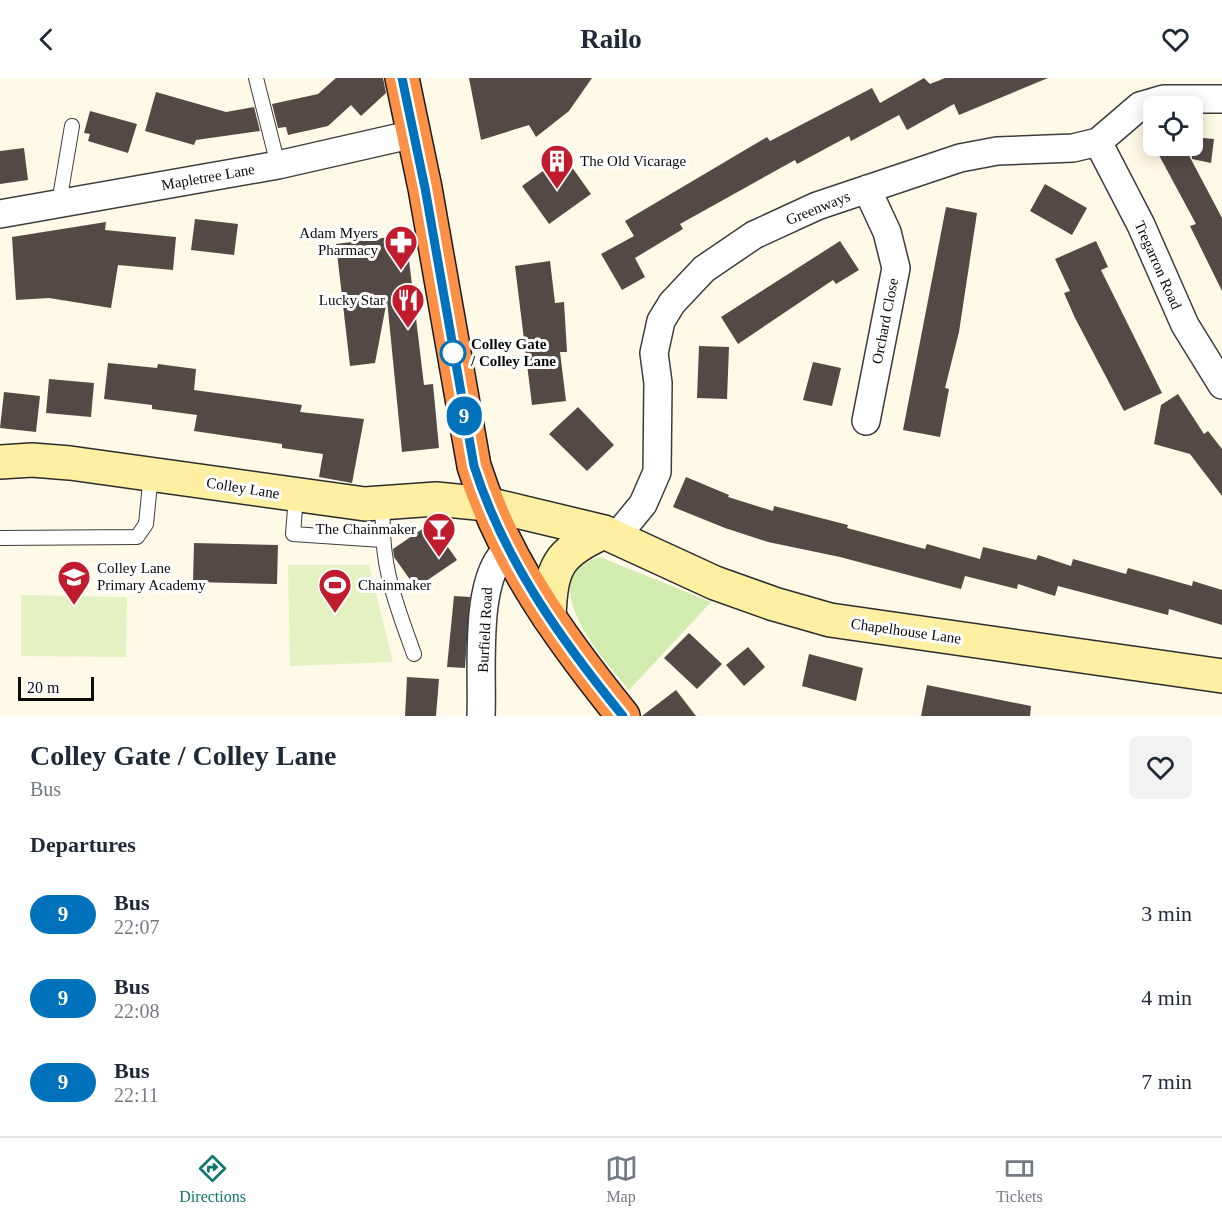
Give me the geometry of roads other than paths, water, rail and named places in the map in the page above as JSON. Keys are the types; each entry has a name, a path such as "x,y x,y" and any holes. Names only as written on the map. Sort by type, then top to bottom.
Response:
{"highway":[{"path":"402,78 474,466 487,504 507,550 549,617 579,661 623,716"}],"street":[{"name":"Greenways","path":"610,535 642,504 657,472 658,383 654,353 661,321 672,303 705,269 754,235 817,206 960,158 997,151 1073,148 1098,142 1140,106 1164,99 1222,99"},
{"name":"Mapletree Lane","path":"0,214 278,165 414,134"},
{"name":"Tregarron Road","path":"1098,142 1141,225 1185,325 1222,385"},
{"name":"Orchard Close","path":"866,421 896,268 887,232 867,189"},
{"name":"Colley Lane","path":"0,462 32,460 70,463 296,496 382,504 436,499 487,504"},
{"name":"Chapelhouse Lane","path":"487,504 610,535 716,583 774,604 831,620 1222,676"},
{"path":"549,617 552,583 559,561 574,546 610,535"},
{"name":"Burfield Road","path":"481,716 484,597 494,565 507,550"}],"lane":[{"path":"256,78 278,165"},
{"path":"58,203 72,126"},
{"path":"0,538 137,537 146,524 151,474"},
{"path":"296,496 293,534 382,540"},
{"path":"382,504 382,540 389,585 414,654"}],"place":[{"name":"The Old Vicarage","path":"557,190"},
{"name":"Adam Myers Pharmacy","path":"401,271"},
{"name":"Lucky Star","path":"408,329"},
{"name":"Colley Gate / Colley Lane","path":"453,353"},
{"name":"The Chainmaker","path":"439,558"},
{"name":"Colley Lane Primary Academy","path":"74,606"},
{"name":"Chainmaker","path":"335,614"}]}
